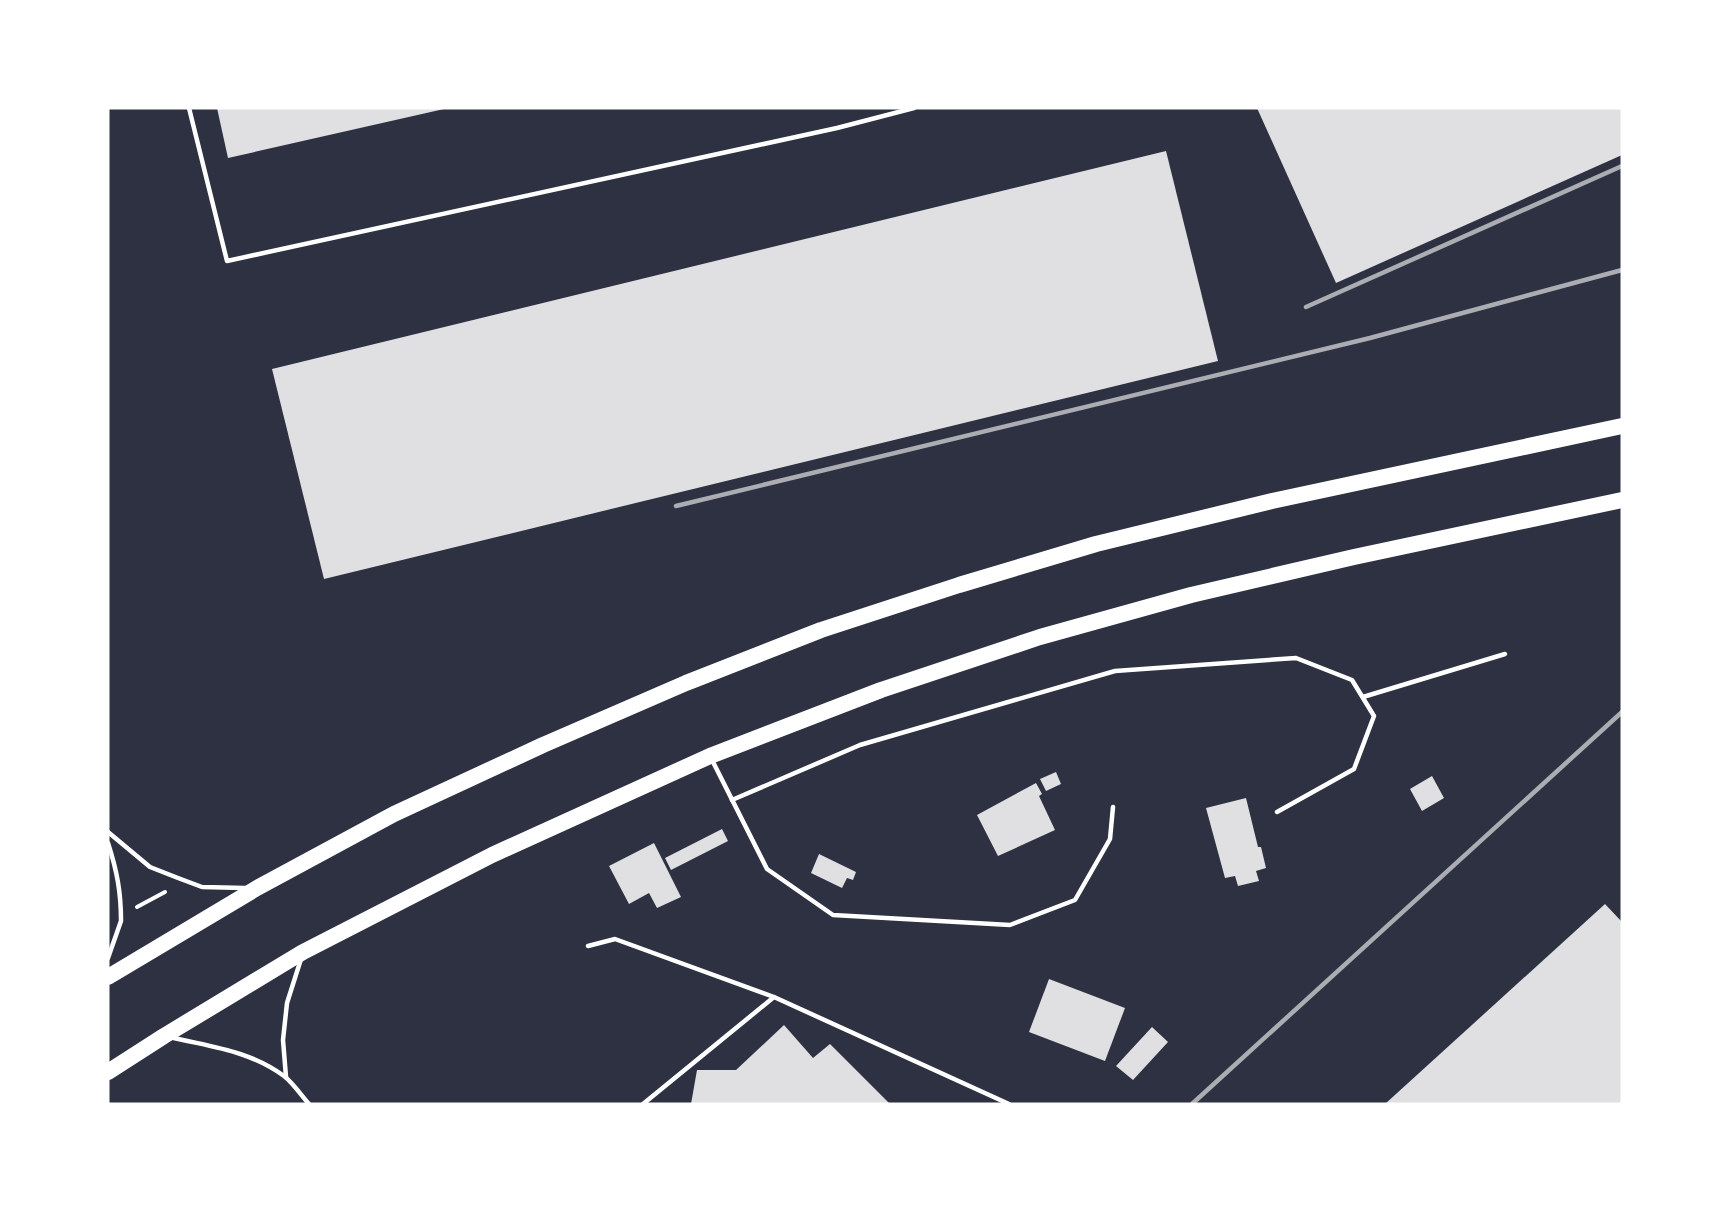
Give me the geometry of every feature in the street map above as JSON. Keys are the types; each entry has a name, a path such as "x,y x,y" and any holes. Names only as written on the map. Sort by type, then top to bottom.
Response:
{"highway":[{"path":"108,976 256,888 394,814 543,745 686,683 820,630 1096,544 1272,501 1622,426"},
{"path":"108,1072 303,952 492,855 710,756 881,690 1040,637 1191,595 1354,557 1622,500"}],"lane":[{"path":"189,108 227,261 837,128 914,108"},
{"path":"1363,697 1505,654"},
{"path":"732,800 860,745 1115,671 1296,658 1352,680 1374,716 1354,769 1277,812"},
{"path":"710,756 767,869 833,915 1010,925 1075,900 1110,839 1113,807"},
{"path":"108,832 150,867 192,884 202,887 256,888"},
{"path":"108,843 120,888 121,915 108,958"},
{"path":"588,946 615,939 774,997 1009,1104"},
{"path":"286,1077 283,1040 287,1003 303,952"},
{"path":"643,1104 774,997"},
{"path":"164,1036 238,1051 256,1059 286,1077 309,1104"}],"path":[{"path":"136,908 174,887"}],"building":[{"path":"217,108 444,108 444,109 228,158"},
{"path":"1257,108 1622,108 1622,155 1336,283"},
{"path":"1166,151 1218,361 324,579 272,369"},
{"path":"1056,772 1061,784 1046,791 1040,779"},
{"path":"1432,776 1444,798 1422,811 1410,789"},
{"path":"1036,783 1042,794 1039,796 1055,830 998,856 977,815"},
{"path":"1246,798 1258,847 1261,847 1266,868 1256,871 1259,881 1238,886 1235,876 1225,878 1206,808"},
{"path":"722,829 728,841 671,870 665,858"},
{"path":"654,843 681,897 657,908 649,893 629,904 609,866"},
{"path":"819,854 856,872 853,880 847,878 842,888 811,873"},
{"path":"1605,904 1622,922 1622,1104 1385,1104"},
{"path":"1049,979 1125,1008 1105,1061 1029,1032"},
{"path":"784,1025 813,1058 830,1044 890,1104 691,1104 697,1070 736,1070"},
{"path":"1152,1027 1168,1042 1133,1080 1116,1066"}],"railway":[{"path":"1306,307 1622,166"},
{"path":"676,506 1370,338 1622,270"},
{"path":"1192,1104 1622,712"}]}
